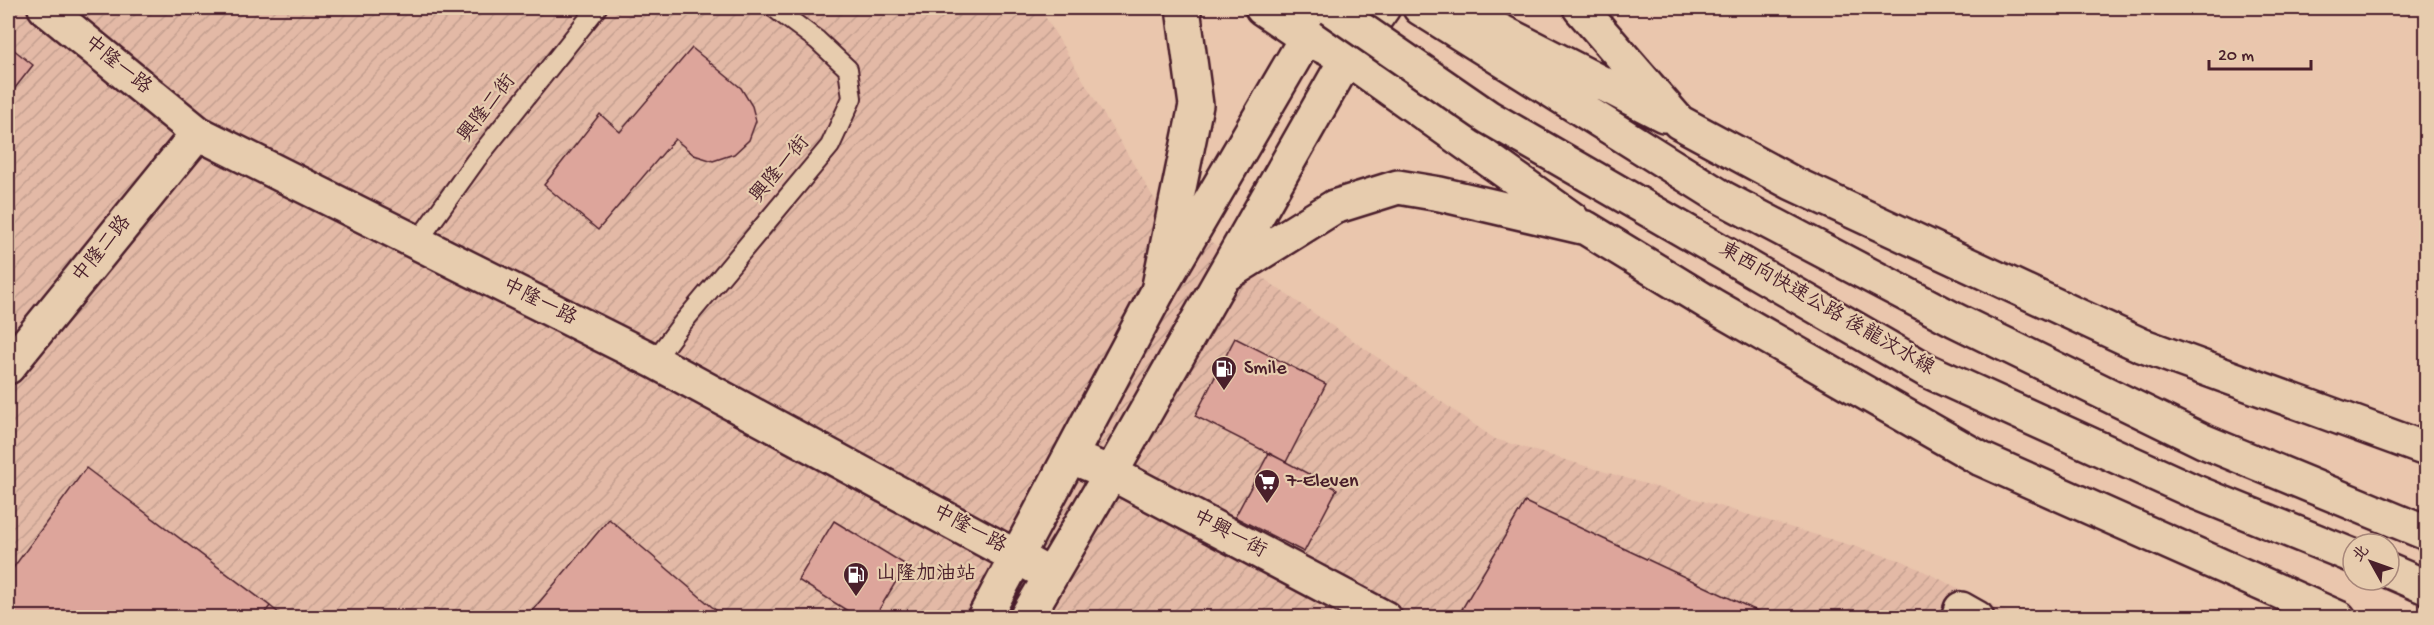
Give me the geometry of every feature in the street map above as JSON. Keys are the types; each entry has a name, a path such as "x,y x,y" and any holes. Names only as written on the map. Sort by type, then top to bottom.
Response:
{"main road":[{"name":"中隆一路","path":"45,8 198,133 654,361 1050,574"},
{"path":"1158,291 1196,105 1183,8"},
{"path":"1262,8 1306,38 1347,58 1586,228 1712,305 1981,459 2339,618"},
{"path":"984,618 1158,291 1306,38 1329,8"},
{"name":"東西向快速公路 後龍汶水線","path":"1329,8 1488,117 1928,371 2193,490 2341,551"},
{"path":"1026,618 1225,275 1347,58 1383,8"},
{"path":"1420,8 1723,198 1955,320 2203,441 2427,533"},
{"path":"1453,8 1679,122 1792,183 2141,345 2427,449"},
{"path":"1580,8 1679,122"},
{"name":"中隆二路","path":"8,367 198,133"},
{"path":"1225,275 1334,207 1398,187 1440,194 1586,228"},
{"name":"中興一街","path":"1071,457 1111,473 1385,618"},
{"path":"2401,576 2427,587"}],"lane":[{"name":"興隆二街","path":"418,241 476,160 597,8"},
{"name":"興隆一街","path":"654,361 680,326 830,146 852,98 848,69 817,39 774,8"}],"shaded area":[{"path":"8,8 1040,8 1158,205 1495,439 1903,561 2017,617 8,617"}],"building":[{"path":"8,45 33,65 8,97"},
{"path":"692,48 741,88 752,106 756,121 749,140 734,154 713,161 694,155 675,139 598,230 544,185 600,114 620,132"},
{"path":"8,204 16,211 8,221"},
{"path":"1235,338 1326,384 1286,462 1195,416"},
{"path":"1269,453 1337,489 1304,552 1235,517"},
{"path":"86,468 270,606 261,618 8,618 8,575"},
{"path":"1525,502 1772,618 1477,618 1462,609"},
{"path":"609,519 725,618 526,618"},
{"path":"834,521 906,565 874,618 859,618 798,580"},
{"path":"270,606 285,618 261,618"}],"place":[{"name":"Smile","path":"1224,392"},
{"name":"7-Eleven","path":"1267,505"},
{"name":"山隆加油站","path":"856,598"}]}
